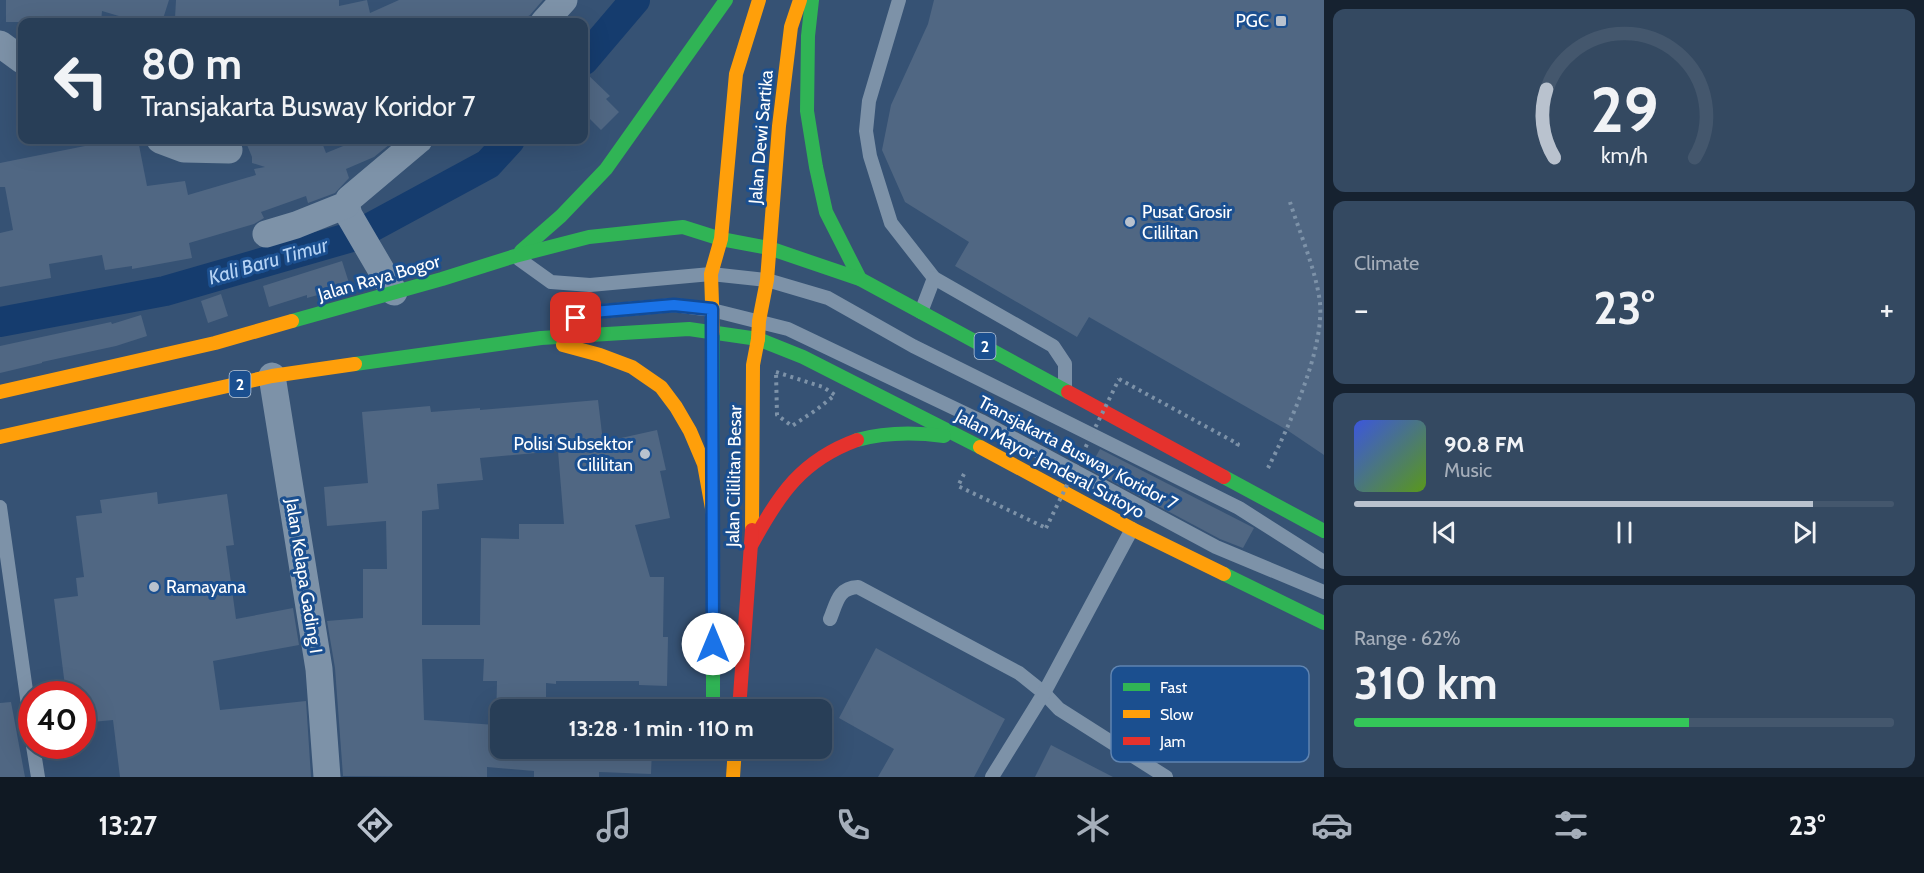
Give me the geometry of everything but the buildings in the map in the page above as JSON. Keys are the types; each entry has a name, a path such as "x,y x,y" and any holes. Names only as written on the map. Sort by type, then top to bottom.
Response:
{"main road":[{"path":"515,256 561,216 606,169 726,0"},
{"name":"Jalan Dewi Sartika","path":"711,274 721,239 736,74 759,0"},
{"name":"Jalan Dewi Sartika","path":"767,280 779,126 791,27 800,0"},
{"path":"812,0 808,36 807,111 816,167 826,212 860,279"},
{"name":"Jalan Raya Bogor","path":"0,392 215,343 515,256 589,237 683,227 721,239 769,248"},
{"name":"2","path":"769,248 860,279 1324,531"},
{"name":"Jalan Cililitan Besar","path":"711,274 713,699"},
{"name":"Jalan Cililitan Besar","path":"739,699 752,544 753,365 767,280"},
{"name":"2","path":"0,437 272,376 482,345 541,338 689,329 758,339"},
{"path":"541,338 632,367 661,387 690,431 704,464 713,514"},
{"name":"Jalan Mayor Jenderal Sutoyo","path":"758,339 803,357 972,443 1132,529 1324,623"},
{"path":"752,544 788,486 824,454 841,446 891,432 925,433 972,443"},
{"path":"733,777 734,759"}],"street":[{"path":"548,18 564,0"},
{"path":"0,44 18,57"},
{"path":"172,144 184,148 229,150"},
{"path":"394,292 347,210 350,199 414,144"},
{"path":"266,234 347,210"},
{"name":"Jalan Kelapa Gading I","path":"272,376 319,669 327,777"}],"lane":[{"path":"899,0 873,83 866,131 870,156 891,223 934,278 1053,346 1065,364 1065,390"},
{"name":"Transjakarta Busway Koridor 7","path":"515,256 551,282 590,285 711,274 767,280 828,298 913,346 1239,508 1324,562"},
{"path":"921,312 934,278"},
{"name":"Transjakarta Busway Koridor 7","path":"541,338 560,325 593,312 674,305 712,309 788,329 981,421 1192,535 1324,592"},
{"path":"1108,415 1121,434 1146,461"},
{"path":"0,507 25,681"},
{"path":"992,777 1044,693 1132,529"},
{"path":"830,619 841,594 848,588 858,587 1019,673 1044,693 1059,709 1111,742"},
{"path":"35,759 38,777"},
{"path":"1142,762 1166,777"}],"path":[{"path":"1255,494 1287,430 1318,348 1320,304 1290,202"},
{"path":"776,372 823,387 835,394 816,410 792,426 777,415 776,372"},
{"path":"972,443 958,486 1046,528 1119,379"}],"waterway":[{"name":"Kali Baru Timur","path":"588,55 635,0"},
{"name":"Kali Baru Timur","path":"0,322 165,291 355,236 488,164 506,144"}],"traffic: fast":[{"path":"521,251 561,216 606,169 726,0"},
{"path":"812,0 808,36 807,111 816,167 826,212 860,279"},
{"path":"292,321 515,256 589,237 683,227 721,239 769,248 860,279 1068,392"},
{"path":"355,364 541,338 689,329 758,339 803,357 980,447"},
{"path":"713,332 713,699"},
{"path":"857,440 879,435 900,434 944,436"},
{"path":"1224,477 1324,531"},
{"path":"1224,574 1324,623"}],"traffic: slow":[{"path":"713,332 711,274 721,239 736,74 759,0"},
{"path":"758,339 767,280 779,126 791,27 800,0"},
{"path":"0,392 215,343 292,321"},
{"path":"752,530 753,365 758,339"},
{"path":"563,345 632,367 661,387 690,431 704,464 713,514"},
{"path":"0,437 272,376 355,364"},
{"path":"980,447 1132,529 1224,574"},
{"path":"733,777 734,759"}],"traffic: jam":[{"path":"1068,392 1224,477"},
{"path":"752,544 772,509 794,481 821,458 857,440"},
{"path":"740,699 752,530"}],"place":[{"name":"PGC","path":"1281,21"},
{"name":"Pusat Grosir Cililitan","path":"1130,222"},
{"name":"Polisi Subsektor Cililitan","path":"645,454"},
{"name":"Ramayana","path":"154,587"}],"route":[{"path":"576,318 593,312 674,305 712,309 713,644"}]}
